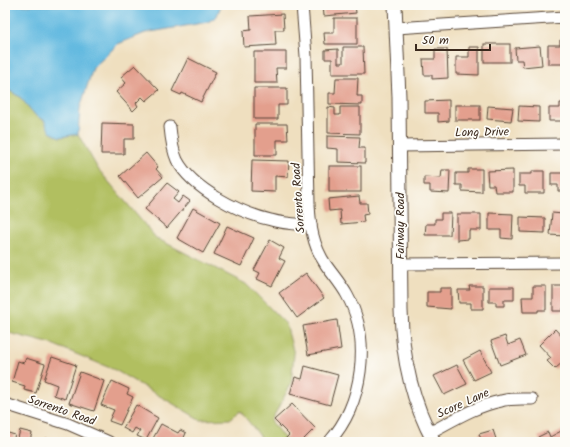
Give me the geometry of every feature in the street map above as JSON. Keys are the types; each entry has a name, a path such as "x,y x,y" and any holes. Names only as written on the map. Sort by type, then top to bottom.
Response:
{"street":[{"name":"Sorrento Road","path":"302,5 306,56 309,204 311,225 313,236 321,257 342,286 352,305 361,343 361,367 353,401 340,428 329,442"},
{"name":"Fairway Road","path":"395,5 399,146 401,329 412,393 432,438"},
{"path":"396,28 565,17"},
{"path":"170,127 171,142 177,160 188,175 208,191 234,207 258,216 281,222 311,225"},
{"name":"Long Drive","path":"399,146 565,144"},
{"path":"400,264 565,263"},
{"name":"Score Lane","path":"432,438 472,411 491,403 516,398 532,399"},
{"name":"Sorrento Road","path":"5,404 68,424 109,442"}],"green space":[{"path":"5,88 20,97 36,116 44,120 50,132 60,137 78,134 98,169 156,238 246,284 286,324 294,354 291,384 271,421 287,442 265,442 240,411 230,419 201,420 115,370 52,344 9,333 5,328"}],"water":[{"path":"5,5 221,5 217,16 208,22 145,33 118,44 93,68 80,108 78,134 60,137 50,132 44,120 36,116 20,97 5,88"}],"building":[{"path":"323,5 355,5 356,13 324,16"},
{"path":"283,14 284,30 275,30 276,45 244,47 243,31 251,30 250,16"},
{"path":"334,18 357,18 357,44 325,44 324,33 334,33"},
{"path":"560,40 565,40 565,64 548,64 548,45 560,45"},
{"path":"484,44 510,44 510,62 484,62"},
{"path":"540,46 542,65 523,67 522,60 516,60 515,48"},
{"path":"343,47 363,47 364,74 332,74 332,59 325,59 325,50 338,49 338,63 343,63"},
{"path":"469,47 479,47 479,75 456,74 456,57 469,57"},
{"path":"435,49 447,49 448,78 432,79 432,75 424,75 423,59 435,59"},
{"path":"254,52 286,52 286,68 276,68 277,83 254,83"},
{"path":"188,58 216,72 201,102 182,93 181,95 172,91"},
{"path":"135,65 159,90 146,101 142,97 136,103 138,106 133,111 116,92 126,83 121,77"},
{"path":"336,78 358,78 357,96 362,96 362,105 329,104 329,93 335,93"},
{"path":"254,88 287,88 287,105 278,105 278,119 254,119"},
{"path":"449,100 449,121 438,122 438,113 425,113 425,101"},
{"path":"560,103 565,103 565,121 549,121 549,108 560,108"},
{"path":"455,105 480,105 480,120 455,120"},
{"path":"488,106 513,108 511,121 487,119"},
{"path":"519,106 539,107 539,122 518,121"},
{"path":"328,107 335,108 335,115 340,115 340,107 360,107 360,134 328,133"},
{"path":"102,123 134,124 134,139 124,139 124,154 101,154"},
{"path":"255,124 287,124 288,140 277,140 277,155 255,155"},
{"path":"327,136 360,137 359,148 365,148 365,163 338,162 338,149 327,148"},
{"path":"146,153 158,167 156,169 163,177 138,198 120,176"},
{"path":"252,160 289,161 288,177 275,176 275,192 251,191"},
{"path":"329,166 361,166 361,192 329,192"},
{"path":"468,169 482,169 482,192 462,191 462,185 456,185 456,173 468,173"},
{"path":"563,169 565,169 565,191 558,191 558,185 551,185 551,173 563,173"},
{"path":"442,170 450,170 449,193 430,192 430,185 424,185 424,177 441,178"},
{"path":"513,170 513,192 495,192 494,185 488,185 487,171"},
{"path":"532,171 544,171 544,193 525,193 525,186 519,186 519,174 532,174"},
{"path":"167,183 179,192 173,199 178,203 183,196 190,201 167,228 145,209"},
{"path":"359,196 360,203 367,203 368,214 363,215 364,222 341,224 340,210 329,211 328,199"},
{"path":"193,208 220,223 203,253 177,238"},
{"path":"441,213 451,213 450,235 425,235 426,224 435,224 435,219 441,219"},
{"path":"489,213 513,214 512,239 501,238 501,230 489,230"},
{"path":"552,213 563,214 563,219 565,219 564,236 550,235"},
{"path":"457,214 481,214 481,230 469,230 469,239 457,240"},
{"path":"520,217 545,218 545,233 520,232"},
{"path":"227,226 254,238 241,266 214,254"},
{"path":"270,240 284,248 279,258 285,261 272,286 257,279 260,273 254,270"},
{"path":"306,273 324,298 297,318 279,293"},
{"path":"469,286 483,286 483,309 471,309 471,303 459,303 458,290 470,290"},
{"path":"533,286 546,286 546,310 538,310 538,312 523,312 522,297 533,297"},
{"path":"553,286 565,286 565,308 563,308 563,311 553,311"},
{"path":"489,287 514,287 514,300 504,300 504,306 496,306 496,302 489,302"},
{"path":"440,288 451,288 451,309 427,307 427,292 440,292"},
{"path":"337,320 341,349 308,355 303,326"},
{"path":"555,329 565,340 565,360 555,369 547,361 551,358 539,345"},
{"path":"505,336 508,345 520,340 526,355 500,365 491,341"},
{"path":"480,351 491,372 474,380 463,360"},
{"path":"52,357 76,365 65,399 54,395 57,385 44,380"},
{"path":"26,358 45,364 36,393 24,390 25,386 12,382 18,361 24,363"},
{"path":"457,365 467,384 444,395 434,376"},
{"path":"305,366 338,375 330,405 290,394 295,377 302,379"},
{"path":"80,372 104,381 94,411 69,403"},
{"path":"112,381 129,389 127,394 133,397 120,425 109,421 114,410 101,405"},
{"path":"292,404 315,428 301,442 288,442 285,439 289,435 274,420"},
{"path":"136,405 158,418 146,440 137,436 140,431 135,428 132,433 123,428"},
{"path":"161,424 178,433 180,430 186,433 182,442 151,442"},
{"path":"20,430 32,433 30,440 36,442 17,442"},
{"path":"493,430 497,442 482,442 479,434"},
{"path":"563,430 565,442 541,442 538,437 548,432 550,437"},
{"path":"5,432 15,435 12,442 5,442"},
{"path":"46,438 57,442 44,442"}]}
